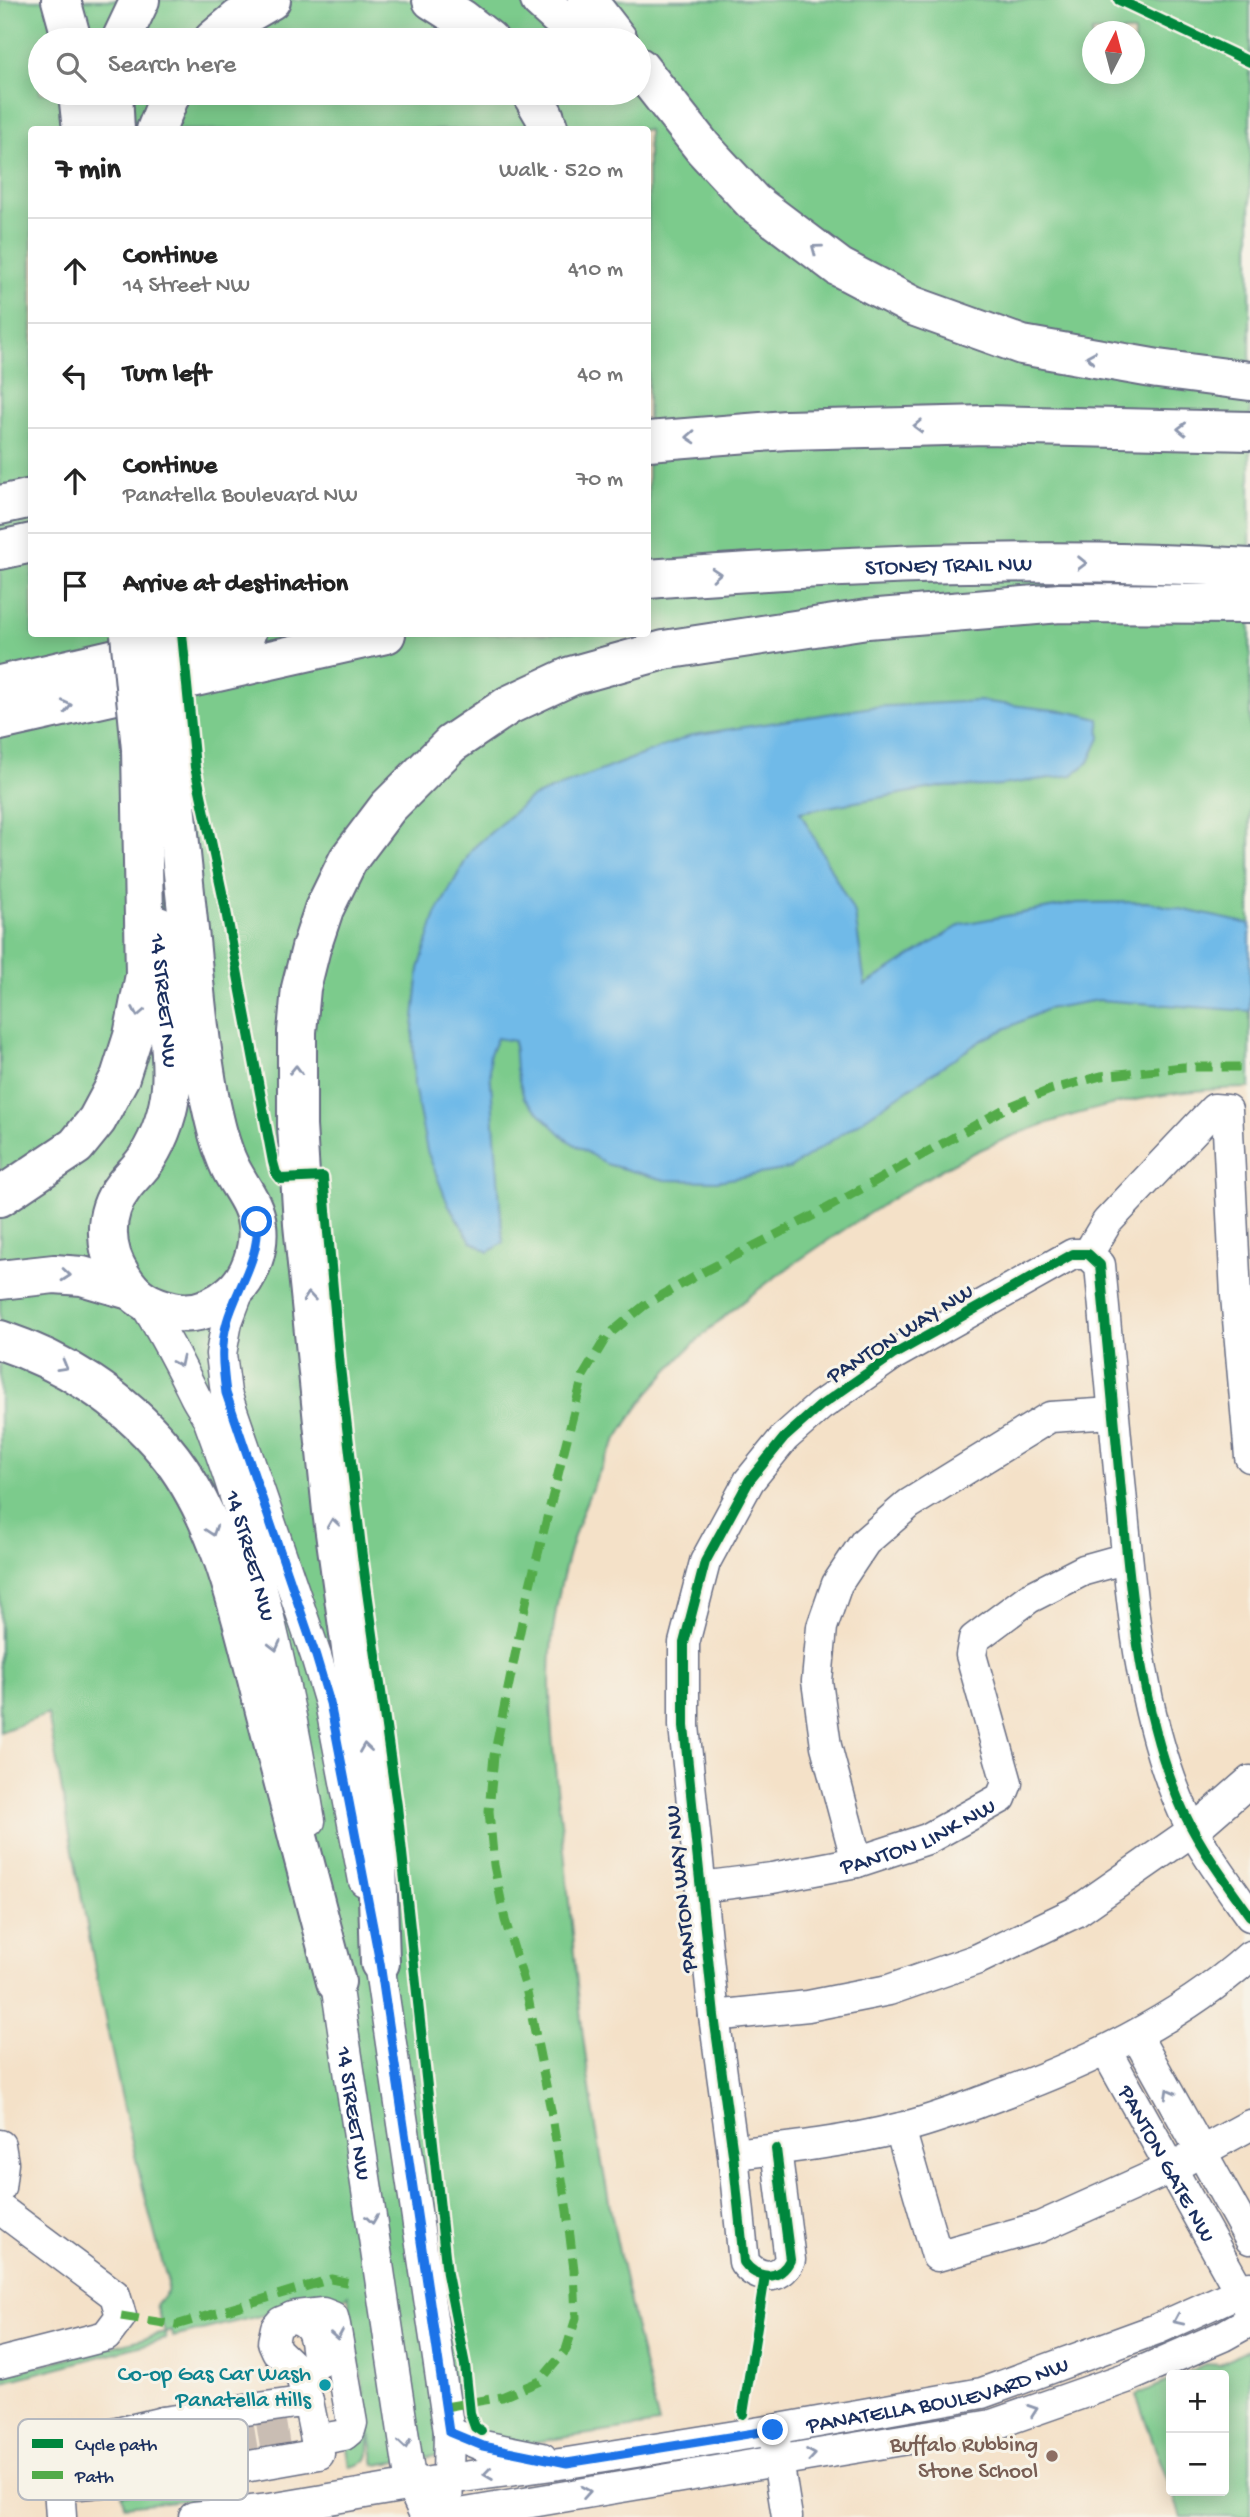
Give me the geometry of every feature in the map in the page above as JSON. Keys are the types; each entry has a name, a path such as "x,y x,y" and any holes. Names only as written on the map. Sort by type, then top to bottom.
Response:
{"main road":[{"path":"61,0 69,28"},
{"path":"127,28 140,0"},
{"path":"227,28 271,0"},
{"path":"432,0 474,28"},
{"path":"540,0 571,28"},
{"path":"587,0 609,28"},
{"path":"651,82 703,148 753,202 839,267 913,306 1022,345 1158,369 1250,381"},
{"path":"651,101 703,148"},
{"path":"79,105 82,126"},
{"path":"114,105 115,126"},
{"path":"158,126 166,105"},
{"path":"538,105 548,126"},
{"path":"651,441 786,430 986,425 1250,431"},
{"path":"0,505 28,499"},
{"path":"0,550 28,544"},
{"name":"STONEY TRAIL NW","path":"651,579 737,572 1013,562 1188,564 1250,568"},
{"path":"380,1963 376,1828 332,1511 303,1224 297,1126 297,1032 301,988 324,909 348,860 388,807 451,744 509,705 571,676 664,650 867,619 1060,603 1250,604"},
{"name":"14 STREET NW","path":"131,637 155,745 208,1089 223,1150 252,1205 257,1222 255,1252 242,1286"},
{"name":"14 STREET NW","path":"137,1297 115,1268 109,1250 109,1216 115,1199 146,1159 162,1126 171,1088 172,1063 155,745 159,637"},
{"path":"0,684 128,655 229,637"},
{"path":"0,721 373,637"},
{"path":"0,1197 76,1146 103,1109 120,1077 133,1036 145,975 155,745"},
{"path":"0,1280 54,1273 75,1275 107,1282 137,1297 182,1313 204,1310 222,1302 242,1286"},
{"path":"0,1340 61,1364 92,1384 128,1413 165,1450 190,1486 208,1520 245,1632 336,1982"}],"street":[{"path":"1250,1457 1236,1296 1227,1110 1214,1108 1107,1222 1088,1254 1100,1265 1128,1559 1140,1654 1154,1728 1178,1800 1214,1865 1250,1916"},
{"name":"PANTON WAY NW","path":"775,2149 790,2260 786,2268 778,2274 768,2276 749,2270 744,2262 733,2154 714,2016 684,1726 684,1643 705,1562 749,1481 784,1438 820,1406 893,1355 1073,1254 1088,1254"},
{"name":"14 STREET NW","path":"242,1286 227,1322 221,1354 226,1393 330,1703 380,1963 449,2432 445,2517"},
{"name":"14 STREET NW","path":"137,1297 165,1336 209,1422 246,1534 276,1649 299,1754 336,1982 411,2485 426,2517"},
{"path":"857,1862 826,1746 817,1681 822,1627 837,1584 865,1542 908,1504 1050,1417 1114,1413"},
{"name":"PANTON LINK NW","path":"701,1887 772,1878 857,1862 927,1839 1001,1798 1007,1783 971,1655 974,1639 1029,1598 1084,1570 1128,1559"},
{"path":"714,2016 808,2006 889,1990 978,1959 1076,1912 1195,1829 1250,1781"},
{"path":"733,2154 822,2144 900,2129 1020,2088 1136,2035 1228,1975 1250,1956"},
{"name":"PANTON GATE NW","path":"1136,2035 1250,2239"},
{"name":"PANTON GATE NW","path":"1106,2051 1247,2296"},
{"path":"900,2129 937,2256 1040,2227 1171,2168 1250,2125"},
{"path":"0,2145 4,2163 0,2188"},
{"path":"0,2209 115,2295 121,2316 106,2336 0,2364"},
{"name":"PANATELLA BOULEVARD NW","path":"194,2517 270,2509 448,2479 567,2463 982,2393 1247,2296"},
{"path":"248,2440 273,2434 318,2454 323,2439 316,2404 300,2373 277,2351 273,2342 276,2328 281,2322 292,2317 323,2312 333,2317 352,2423 351,2430 344,2435 323,2439"},
{"path":"292,2317 307,2322 312,2327 318,2363"},
{"name":"PANATELLA BOULEVARD NW","path":"445,2517 992,2425 1126,2378 1223,2336 1250,2321"},
{"path":"248,2440 273,2434 316,2404"},
{"path":"773,2430 787,2517"},
{"path":"449,2432 483,2446 567,2463"},
{"path":"248,2477 270,2509"}],"green space":[{"path":"0,0 1250,0 1250,1088 1176,1093 1139,1099 1065,1117 995,1143 904,1191 773,1279 703,1335 643,1400 596,1479 580,1518 562,1578 552,1640 550,1695 578,1998 606,2188 625,2283 659,2424 375,2465 370,2434 369,2456 364,2462 350,2467 347,2448 353,2397 364,2395 348,2295 334,2308 288,2309 173,2337 172,2331 165,2333 156,2306 167,2291 168,2283 132,2142 87,1929 48,1714 0,1732"},
{"path":"165,2333 166,2339 0,2383 0,2376"},
{"path":"1250,2349 1250,2517 1181,2517 1174,2496 1229,2496 1229,2370 1192,2370 1205,2364 1220,2365"},
{"path":"1166,2382 1166,2476 1136,2395"},
{"path":"123,2500 187,2500 124,2506"}],"water":[{"path":"979,701 1071,712 1099,719 1100,738 1089,762 1072,775 994,786 939,787 800,812 855,914 865,985 962,924 1077,903 1147,902 1250,924 1250,1011 1098,1000 1047,1009 982,1040 789,1169 717,1181 665,1180 606,1164 566,1139 524,1098 516,1070 514,1041 497,1038 489,1056 503,1243 489,1252 471,1241 448,1204 427,1151 414,1086 413,1028 419,969 436,914 472,849 530,798 693,735 872,707"}],"tunnel":[{"path":"318,2363 324,2408"},
{"path":"271,2422 275,2447"}],"marked path":[{"path":"445,2407 502,2397 540,2381 566,2350 576,2318 567,2211 551,2110 526,1988 505,1920 494,1865 489,1811 494,1756 528,1593 583,1376 607,1336 645,1305 824,1210 1004,1109 1050,1090 1101,1076 1183,1067 1250,1067"},
{"path":"121,2316 176,2325 331,2279 350,2283"}],"cycle path":[{"path":"1119,0 1250,62"},
{"path":"182,637 195,767 225,906 273,1162 281,1179 323,1177 340,1367 362,1556 397,1806 447,2274 465,2365 470,2413 475,2427 481,2431"},
{"path":"776,2149 790,2260 780,2272 768,2276 755,2272 744,2262 733,2154 714,2016 684,1726 684,1643 705,1562 749,1481 784,1438 820,1406 893,1355 1073,1254 1088,1254 1100,1265 1130,1585 1140,1658 1155,1730 1165,1765 1185,1815 1250,1916"},
{"path":"743,2414 765,2276"}],"place":[{"name":"Co-op Gas Car Wash Panatella Hills","path":"325,2385"},
{"name":"Buffalo Rubbing Stone School","path":"1052,2456"}],"route":[{"path":"257,1222 255,1252 227,1322 221,1354 226,1393 330,1703 380,1963 449,2432 501,2451 567,2463 773,2430"}]}
